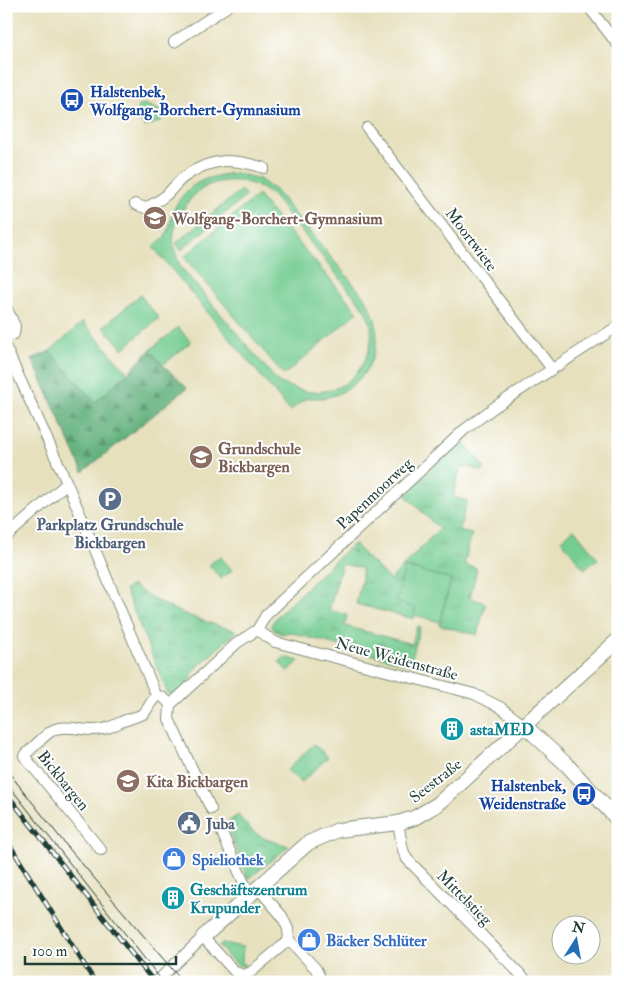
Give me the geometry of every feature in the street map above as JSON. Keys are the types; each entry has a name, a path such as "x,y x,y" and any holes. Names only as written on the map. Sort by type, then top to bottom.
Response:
{"street":[{"path":"588,6 618,45"},
{"path":"174,42 224,7"},
{"name":"Moortwiete","path":"367,128 552,369"},
{"path":"135,204 145,208 156,203 183,177 207,164 230,160 264,168"},
{"path":"6,307 15,326 14,334 6,338"},
{"name":"Papenmoorweg","path":"170,705 237,642 257,630 266,615 459,435 496,406 618,326"},
{"path":"6,348 67,483 157,697 167,700 170,705 169,719 211,809"},
{"path":"6,537 67,483"},
{"name":"Neue Weidenstraße","path":"257,630 275,642 474,694 500,707 525,726"},
{"name":"Seestraße","path":"156,982 308,842 338,830 398,823 414,818 445,798 618,640"},
{"name":"Bickbargen","path":"101,850 24,756 52,730 60,728 105,729 145,713 149,703 157,697"},
{"path":"525,726 566,764 618,820"},
{"name":"Mittelstieg","path":"398,823 403,850 407,859 528,982"},
{"path":"220,828 243,881 282,916 288,929 289,940 316,969 322,982"},
{"path":"203,937 235,972 245,975 289,940"}],"green space":[{"path":"144,104 159,110 162,115 161,121 145,127 139,121 138,106"},
{"path":"236,173 259,179 275,190 366,299 373,312 377,333 376,345 373,357 360,378 340,393 326,398 307,398 290,411 153,247 166,235 173,211 191,187 216,176","holes":["231,181 249,183 272,195 359,302 367,315 371,328 370,346 367,355 363,364 351,379 340,386 320,392 311,392 278,382 180,266 174,249 173,238 182,211 194,196 209,185"]},
{"path":"241,190 246,196 181,250 176,243"},
{"path":"258,195 358,312 284,375 184,257"},
{"path":"140,295 159,318 123,349 103,327"},
{"path":"83,322 128,373 95,402 50,351"},
{"path":"178,327 191,342 163,365 150,350"},
{"path":"150,350 187,388 83,472 32,359 50,351 95,402 128,373"},
{"path":"462,441 485,468 483,471 461,466 453,497 467,501 459,531 472,534 464,564 477,568 470,598 486,603 477,635 439,625 451,580 416,608 414,619 356,604 362,578 362,568 342,564 329,610 347,615 345,626 412,644 417,626 420,628 410,665 289,632 282,634 274,630 271,625 277,616 348,548 355,554 350,547 354,544 390,580 439,529 404,494"},
{"path":"574,529 598,559 584,569 561,540"},
{"path":"220,556 232,570 221,579 209,565"},
{"path":"405,567 451,579 440,622 414,615 416,608 396,602"},
{"path":"132,585 182,613 237,631 193,671 188,683 176,693 168,694 125,590"},
{"path":"285,657 299,661 288,672 279,662"},
{"path":"314,744 328,757 301,783 287,770"},
{"path":"238,815 255,833 289,846 250,878 247,877 226,823"},
{"path":"223,943 243,947 242,961 245,967 237,964 228,956 219,946"}],"tram line":[{"path":"6,769 66,845 183,982"},
{"path":"6,782 163,982"}],"railway":[{"path":"6,793 154,982"},
{"path":"6,839 95,982"}],"place":[{"name":"Halstenbek, Wolfgang-Borchert-Gymnasium","path":"72,100"},
{"name":"Wolfgang-Borchert-Gymnasium","path":"155,218"},
{"name":"Grundschule Bickbargen","path":"201,457"},
{"name":"Parkplatz Grundschule Bickbargen","path":"110,499"},
{"name":"astaMED","path":"452,729"},
{"name":"Kita Bickbargen","path":"128,781"},
{"name":"Halstenbek, Weidenstraße","path":"584,794"},
{"name":"Juba","path":"189,823"},
{"name":"Spieliothek","path":"174,859"},
{"name":"Geschäftszentrum Krupunder","path":"173,898"},
{"name":"Bäcker Schlüter","path":"309,940"}]}
